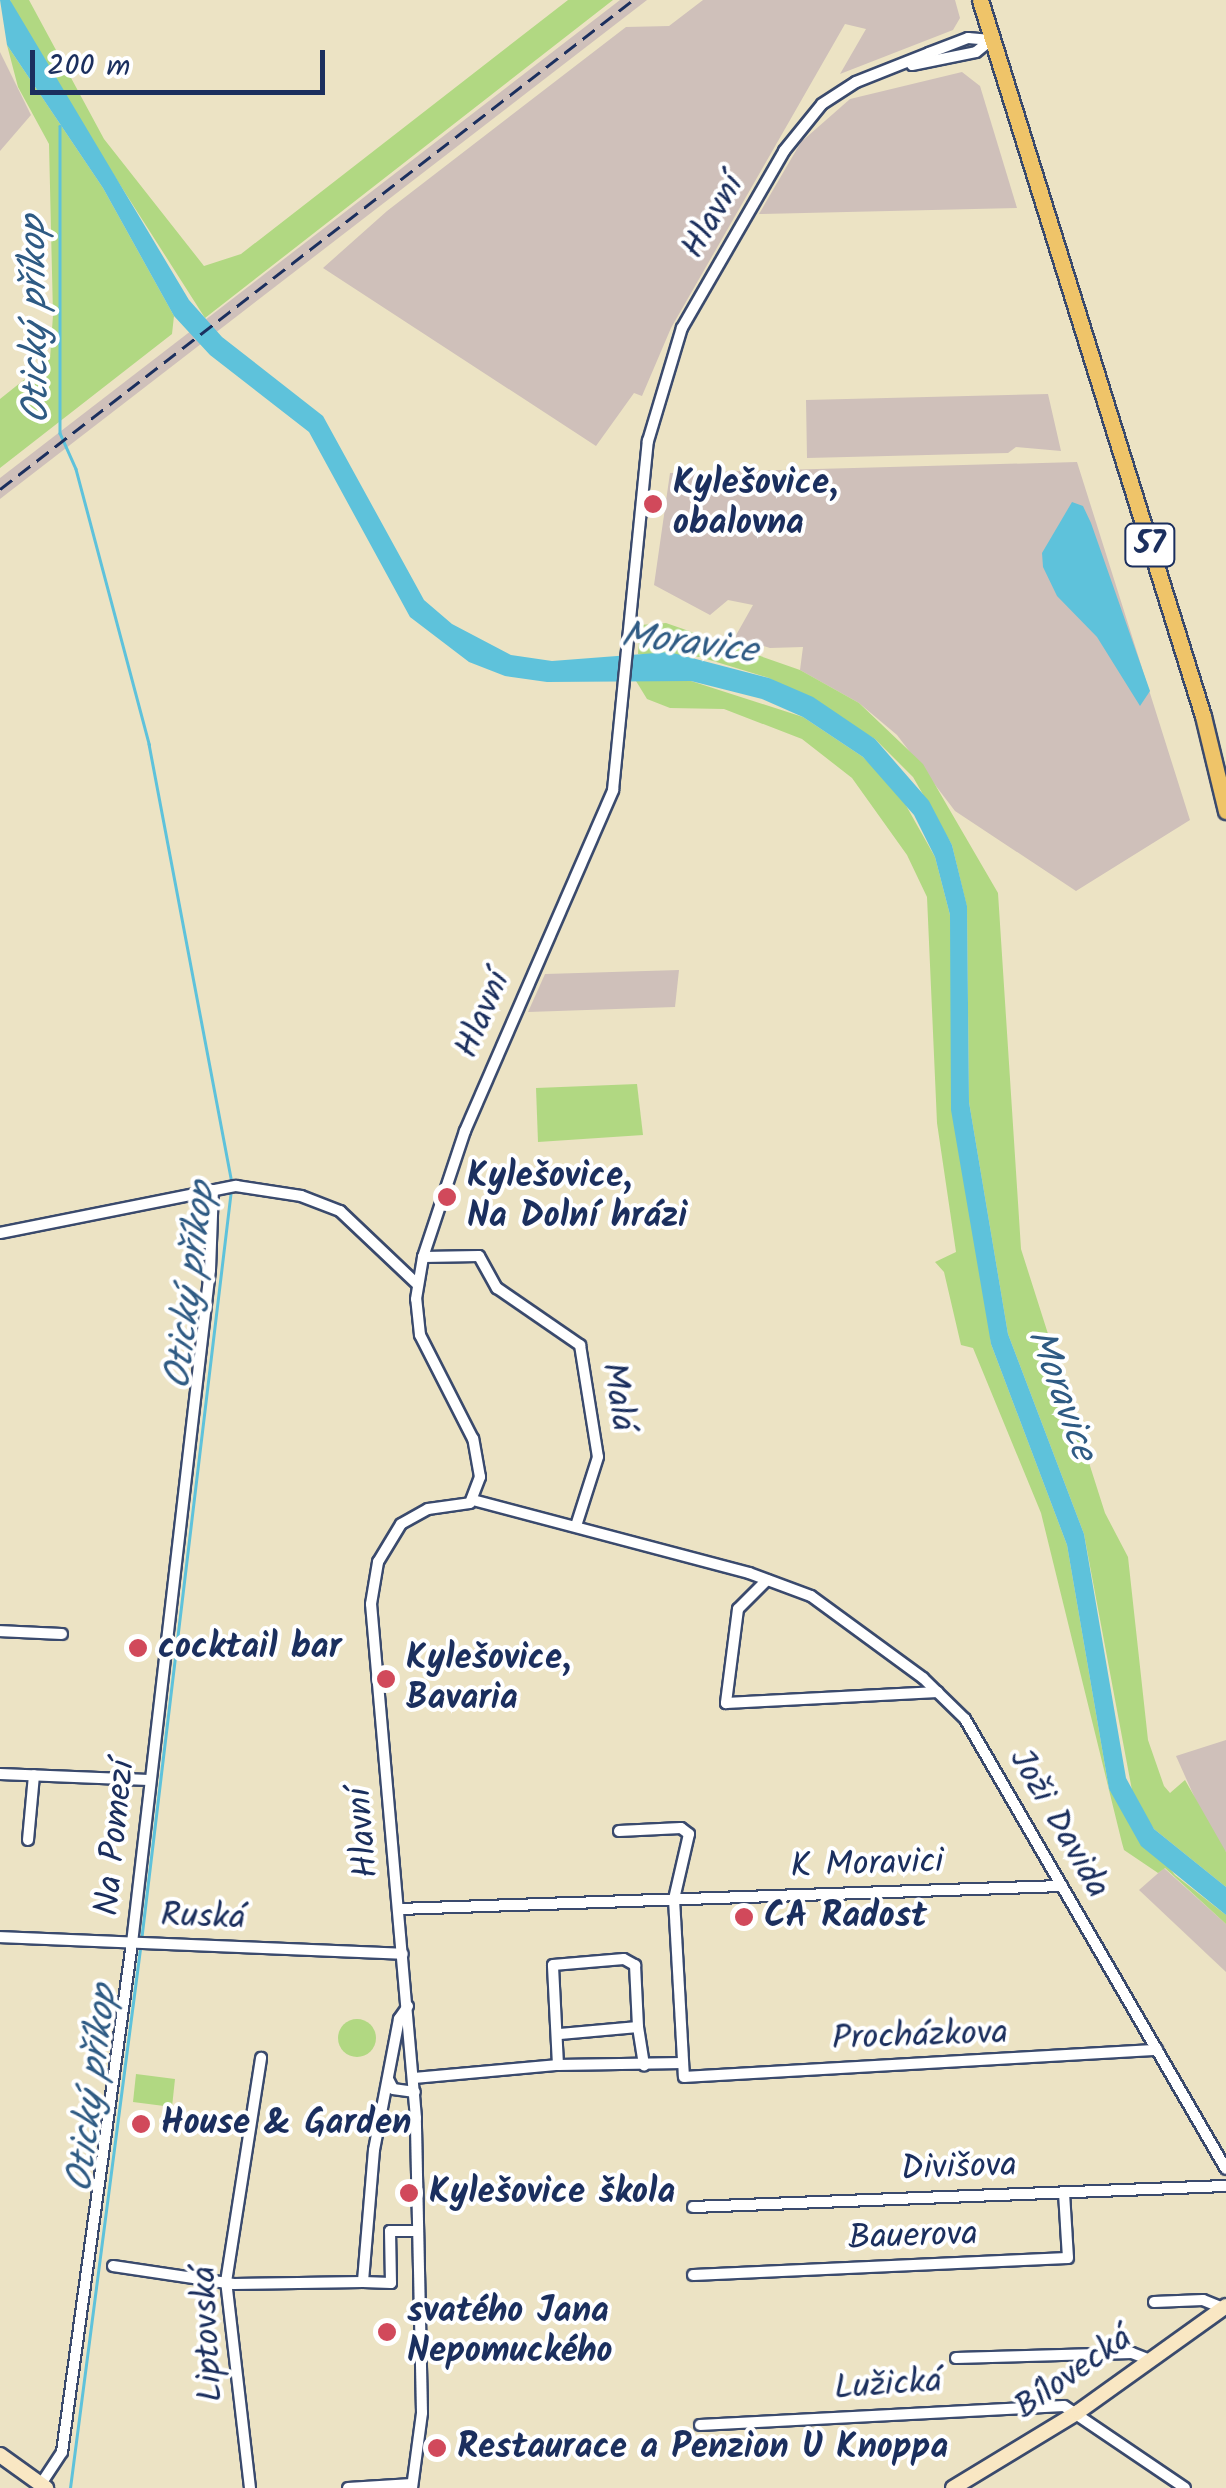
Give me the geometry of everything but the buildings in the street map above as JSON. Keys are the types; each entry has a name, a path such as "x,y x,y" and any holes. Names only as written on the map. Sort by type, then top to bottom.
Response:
{"main road":[{"name":"57","path":"981,5 1203,716 1226,812"},
{"name":"Bílovecká","path":"953,2488 1078,2412 1224,2307"},
{"path":"0,2455 42,2487"}],"street":[{"path":"968,38 981,5"},
{"name":"Hlavní","path":"412,2486 422,2412 415,2092 373,1582 384,1547 406,1519 473,1500 478,1454 422,1342 417,1284 423,1257 506,1031 601,826 619,766 653,414 682,328 799,128 842,89 968,38 990,40"},
{"name":"Hlavní","path":"896,68 976,52 990,40"},
{"path":"976,52 997,61"},
{"path":"3,1231 224,1188 301,1196 340,1211 417,1284"},
{"name":"Na Pomezí","path":"42,2487 62,2452 139,1943 150,1780 224,1188"},
{"name":"Malá","path":"423,1257 479,1256 497,1288 580,1344 598,1457 576,1526"},
{"name":"Joži Davida","path":"473,1500 767,1580 851,1621 938,1692 965,1719 1226,2169"},
{"path":"767,1580 738,1608 726,1703 938,1692"},
{"path":"0,1631 62,1634"},
{"path":"0,1774 150,1780"},
{"path":"28,1840 34,1775"},
{"path":"414,2078 558,2065 684,2063 674,1900 688,1832 618,1831"},
{"name":"K Moravici","path":"674,1900 1062,1886"},
{"path":"399,1909 674,1900"},
{"name":"Ruská","path":"0,1936 403,1954"},
{"path":"558,2065 560,2034 553,1966 624,1959 635,1965 644,2066"},
{"name":"Hlavní","path":"363,2282 388,2072 408,2006"},
{"path":"560,2034 638,2027"},
{"name":"Procházkova","path":"684,2063 684,2076 1157,2050"},
{"path":"412,2056 388,2072 393,2088 415,2092"},
{"name":"Liptovská","path":"250,2488 226,2282 261,2058"},
{"name":"Divišova","path":"694,2207 1226,2186"},
{"name":"Bauerova","path":"694,2275 1068,2258 1064,2192"},
{"path":"113,2266 226,2282 392,2283 390,2231 416,2231"},
{"path":"1154,2302 1204,2300 1224,2307"},
{"path":"956,2358 1132,2354 1148,2359"},
{"name":"Lužická","path":"700,2425 1010,2406 1078,2412"},
{"path":"1078,2412 1185,2488"},
{"path":"348,2488 412,2486"}],"shaded area":[{"path":"620,0 647,0 0,499 0,478"},
{"path":"703,0 955,0 960,18 953,30 840,74 866,29 845,24 671,328 642,396 634,393 596,446 323,268 387,211 626,27 669,26"},
{"path":"0,52 31,115 0,151"},
{"path":"962,72 980,86 1017,208 759,214 801,142 850,99"},
{"path":"1048,394 1061,451 1016,447 1008,453 807,458 806,400"},
{"path":"1077,462 1190,820 1076,891 955,811 897,735 859,703 800,670 803,647 770,648 735,637 753,605 728,600 710,615 654,585 670,473"},
{"path":"679,970 675,1007 528,1012 545,974"},
{"path":"1226,1740 1226,1852 1211,1834 1176,1756"},
{"path":"1164,1868 1226,1924 1226,1972 1139,1890"}],"green space":[{"path":"10,0 29,0 104,139 204,266 241,254 568,0 613,0 205,318 22,31"},
{"path":"7,45 103,188 174,316 172,334 0,468 0,399 50,359 53,315 49,144 18,87"},
{"path":"666,623 800,670 859,703 923,764 998,893 1021,1249 1105,1513 1128,1557 1148,1740 1164,1786 1170,1793 1185,1780 1226,1852 1226,1887 1154,1829 1134,1801 1084,1534 1008,1334 969,1102 967,907 952,845 913,777 875,739 769,678 700,657 638,654 640,625"},
{"path":"636,681 691,681 803,717 863,757 899,793 935,857 950,915 991,1344 1067,1545 1109,1789 1175,1875 1226,1915 1226,1924 1165,1868 1158,1873 1124,1850 1041,1513 973,1348 961,1345 944,1272 935,1262 956,1252 937,1123 927,897 907,855 852,778 802,739 724,709 670,708 647,699"},
{"path":"637,1084 643,1135 538,1142 536,1088"},
{"path":"357,2019 371,2024 376,2038 371,2052 357,2057 343,2052 338,2038 343,2024"},
{"path":"136,2074 175,2079 172,2107 133,2102"}],"water":[{"path":"0,0 10,0 189,300 222,337 323,416 424,600 452,624 511,655 552,661 669,652 769,678 813,697 875,739 929,801 952,845 967,906 969,1102 1008,1334 1084,1534 1126,1778 1154,1829 1226,1887 1226,1915 1141,1846 1109,1789 1067,1545 991,1344 951,1110 950,915 935,857 914,815 863,757 803,717 762,699 691,681 547,682 505,676 469,662 410,617 309,432 210,355 174,316 103,188 7,45"},
{"path":"1072,502 1083,506 1091,523 1150,691 1140,706 1097,637 1057,596 1043,567 1042,553"}],"waterway":[{"name":"Otický příkop","path":"60,126 60,433 76,469 149,744 232,1182"},
{"name":"Otický příkop","path":"141,1941 231,1190"},
{"name":"Otický příkop","path":"70,2488 140,1949"}],"railway":[{"path":"0,489 633,0"}],"place":[{"name":"Kylešovice, obalovna","path":"653,504"},
{"name":"Kylešovice, Na Dolní hrázi","path":"447,1197"},
{"name":"cocktail bar","path":"138,1648"},
{"name":"Kylešovice, Bavaria","path":"386,1679"},
{"name":"CA Radost","path":"744,1917"},
{"name":"House & Garden","path":"141,2124"},
{"name":"Kylešovice škola","path":"409,2193"},
{"name":"svatého Jana Nepomuckého","path":"387,2332"},
{"name":"Restaurace a Penzion U Knoppa","path":"437,2448"}],"water label":[{"name":"Moravice","path":"689,645"},
{"name":"Moravice","path":"1060,1395"}]}
